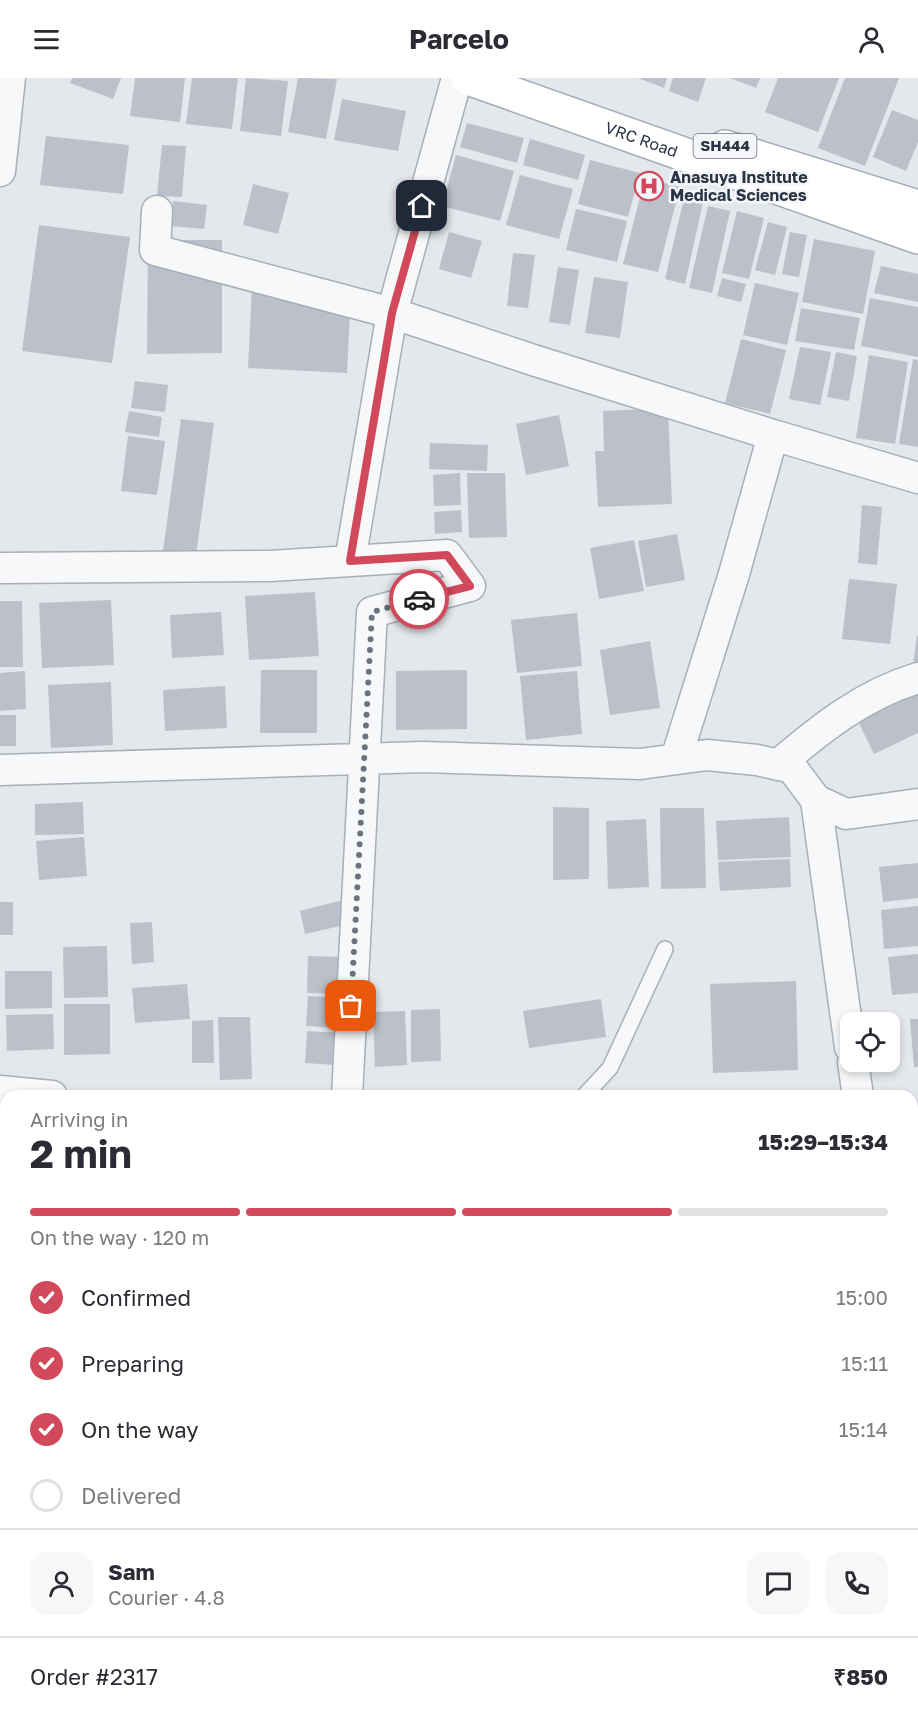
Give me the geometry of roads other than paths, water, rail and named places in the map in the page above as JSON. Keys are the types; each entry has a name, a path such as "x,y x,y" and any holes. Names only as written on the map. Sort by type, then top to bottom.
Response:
{"main road":[{"name":"VRC Road","path":"468,78 918,237"},
{"name":"SH444","path":"534,78 628,116 918,207"}],"street":[{"path":"0,171 10,78"},
{"path":"350,561 392,313 457,78"},
{"path":"157,211 154,250 392,313 772,435 918,478"},
{"path":"676,759 734,574 772,435"},
{"path":"0,568 270,566 447,555 470,586 372,612 347,1090"},
{"path":"778,765 816,732 860,702 918,678"},
{"path":"0,770 423,757 640,764 707,755 757,760 792,768 816,800 846,814 918,804"},
{"path":"816,800 845,1012"},
{"path":"854,1072 857,1090"}],"lane":[{"path":"590,1090 610,1068 665,949"}],"place":[{"name":"Anasuya Institute Medical Sciences","path":"649,186"}]}
